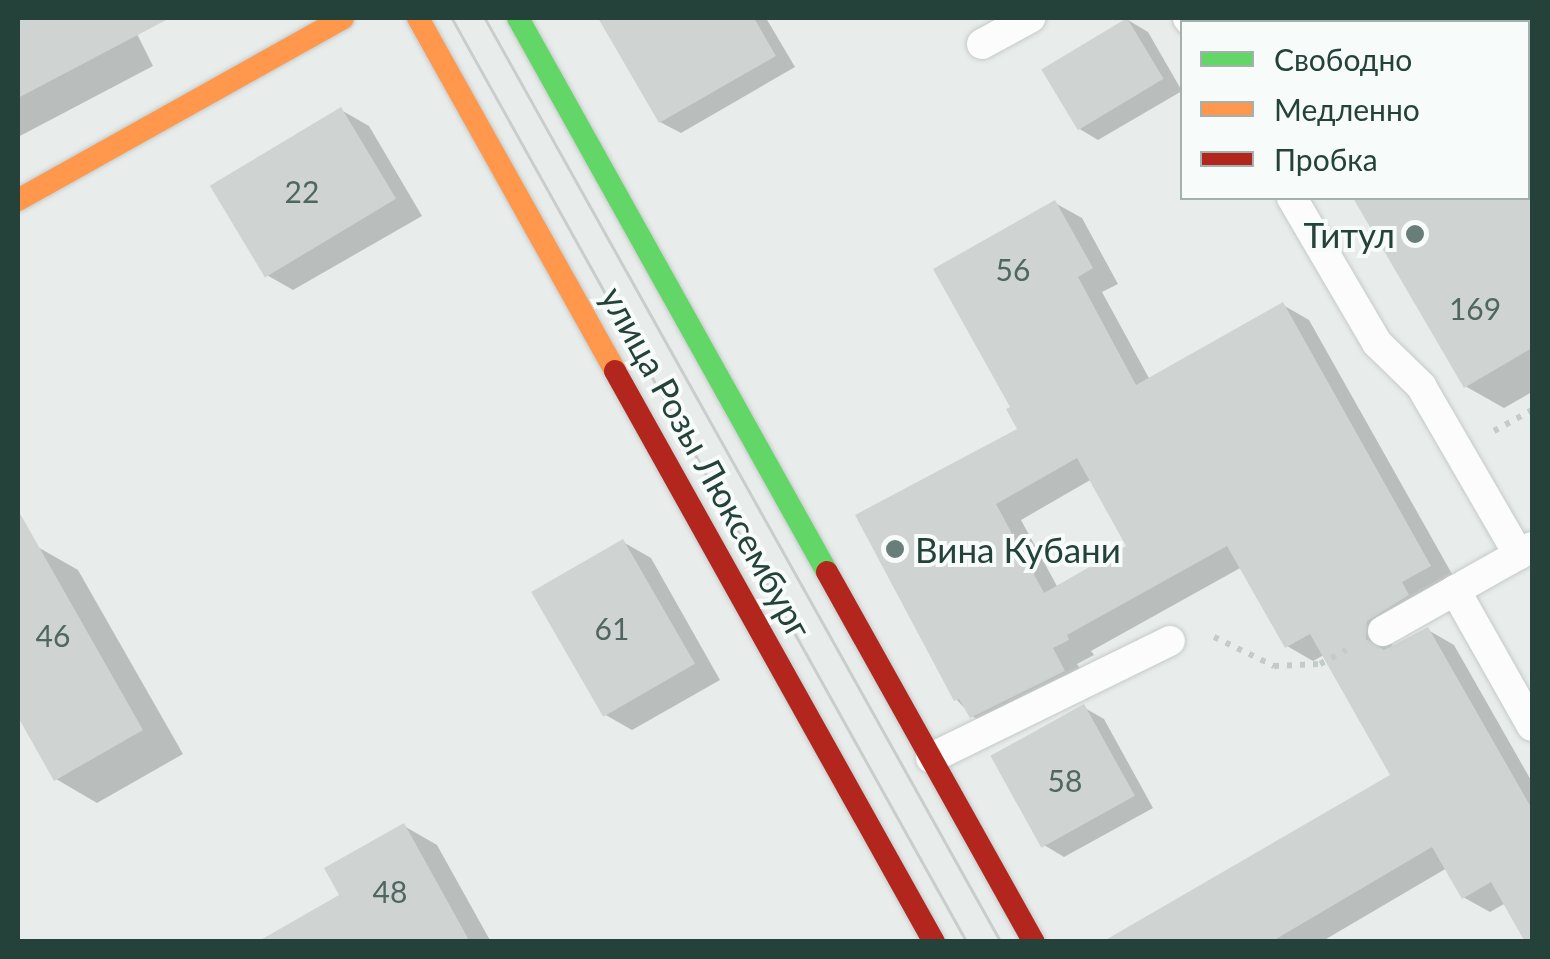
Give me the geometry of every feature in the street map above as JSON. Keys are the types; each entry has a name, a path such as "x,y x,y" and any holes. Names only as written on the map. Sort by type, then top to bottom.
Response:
{"main road":[{"path":"18,200 343,18"},
{"name":"улица Розы Люксембург","path":"418,18 934,942"},
{"name":"улица Розы Люксембург","path":"518,18 1034,942"}],"lane":[{"path":"982,44 1030,18"},
{"path":"1293,200 1377,343 1421,386 1526,551 1383,631"},
{"path":"1454,590 1532,726"},
{"path":"932,758 1170,640"}],"path":[{"path":"1170,640 1214,637 1274,666 1320,664 1383,631"}],"building":[{"path":"18,18 170,18 18,98"},
{"path":"598,18 754,18 776,56 659,123"},
{"path":"1127,18 1164,79 1078,130 1041,70"},
{"path":"341,107 396,199 265,278 210,186"},
{"path":"1532,198 1532,348 1464,388 1354,200"},
{"path":"1055,200 1093,268 1078,277 1136,385 1283,302 1431,566 1402,582 1409,595 1367,621 1366,639 1384,650 1428,627 1532,809 1532,942 1525,942 1491,882 1462,899 1432,847 1271,942 1102,942 1390,775 1310,634 1285,648 1227,546 1067,635 1069,640 1053,648 1065,671 970,718 959,699 954,701 855,515 1017,429 1006,409 1010,407 933,269","holes":["1077,458 1126,546 1044,593 996,504"]},
{"path":"18,510 143,730 54,781 18,717"},
{"path":"623,539 695,664 603,717 531,592"},
{"path":"1084,704 1135,796 1041,848 990,756"},
{"path":"404,823 470,942 257,942 339,895 324,868"}],"tram line":[{"path":"452,18 967,942"},
{"path":"485,18 1001,942"}],"traffic: fast":[{"path":"518,18 827,572"}],"traffic: slow":[{"path":"18,200 343,18"},
{"path":"418,18 615,371"}],"traffic: jam":[{"path":"615,371 934,942"},
{"path":"827,572 1034,942"}],"place":[{"name":"Титул","path":"1415,234"},
{"name":"Вина Кубани","path":"895,549"}]}
